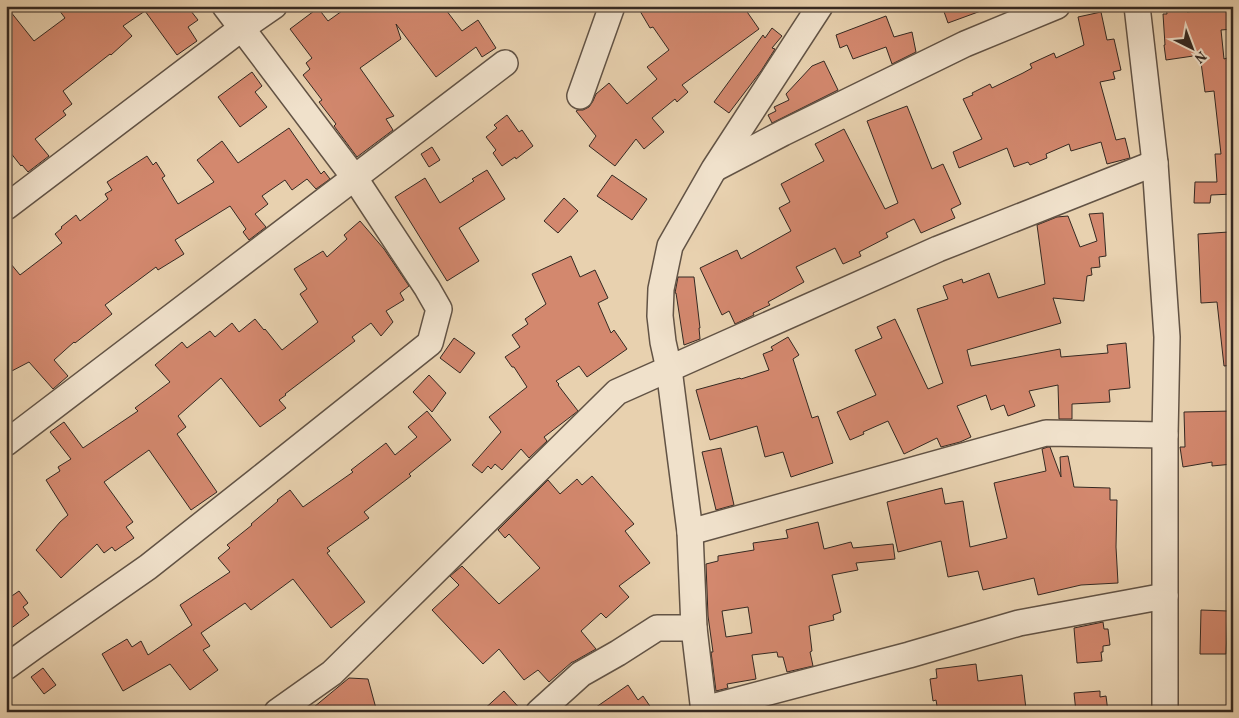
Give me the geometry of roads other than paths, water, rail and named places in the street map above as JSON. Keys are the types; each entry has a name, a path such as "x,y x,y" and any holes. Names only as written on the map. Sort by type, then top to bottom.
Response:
{"street":[{"path":"6,667 148,566 430,343 438,309 422,280 354,177 225,6"},
{"path":"6,207 242,28 274,6"},
{"path":"580,96 612,6"},
{"path":"820,6 714,169 670,246 661,289 660,316 663,342 669,369 690,532 694,628 704,710 910,656 1019,623 1165,596"},
{"path":"714,169 783,133 966,44 1057,6"},
{"path":"1137,6 1155,163 1167,337 1165,712"},
{"path":"6,443 505,62"},
{"path":"276,712 332,673 617,392 938,249 1155,163"},
{"path":"690,532 1046,433 1166,435"},
{"path":"539,712 581,674 657,628 694,628"}]}
